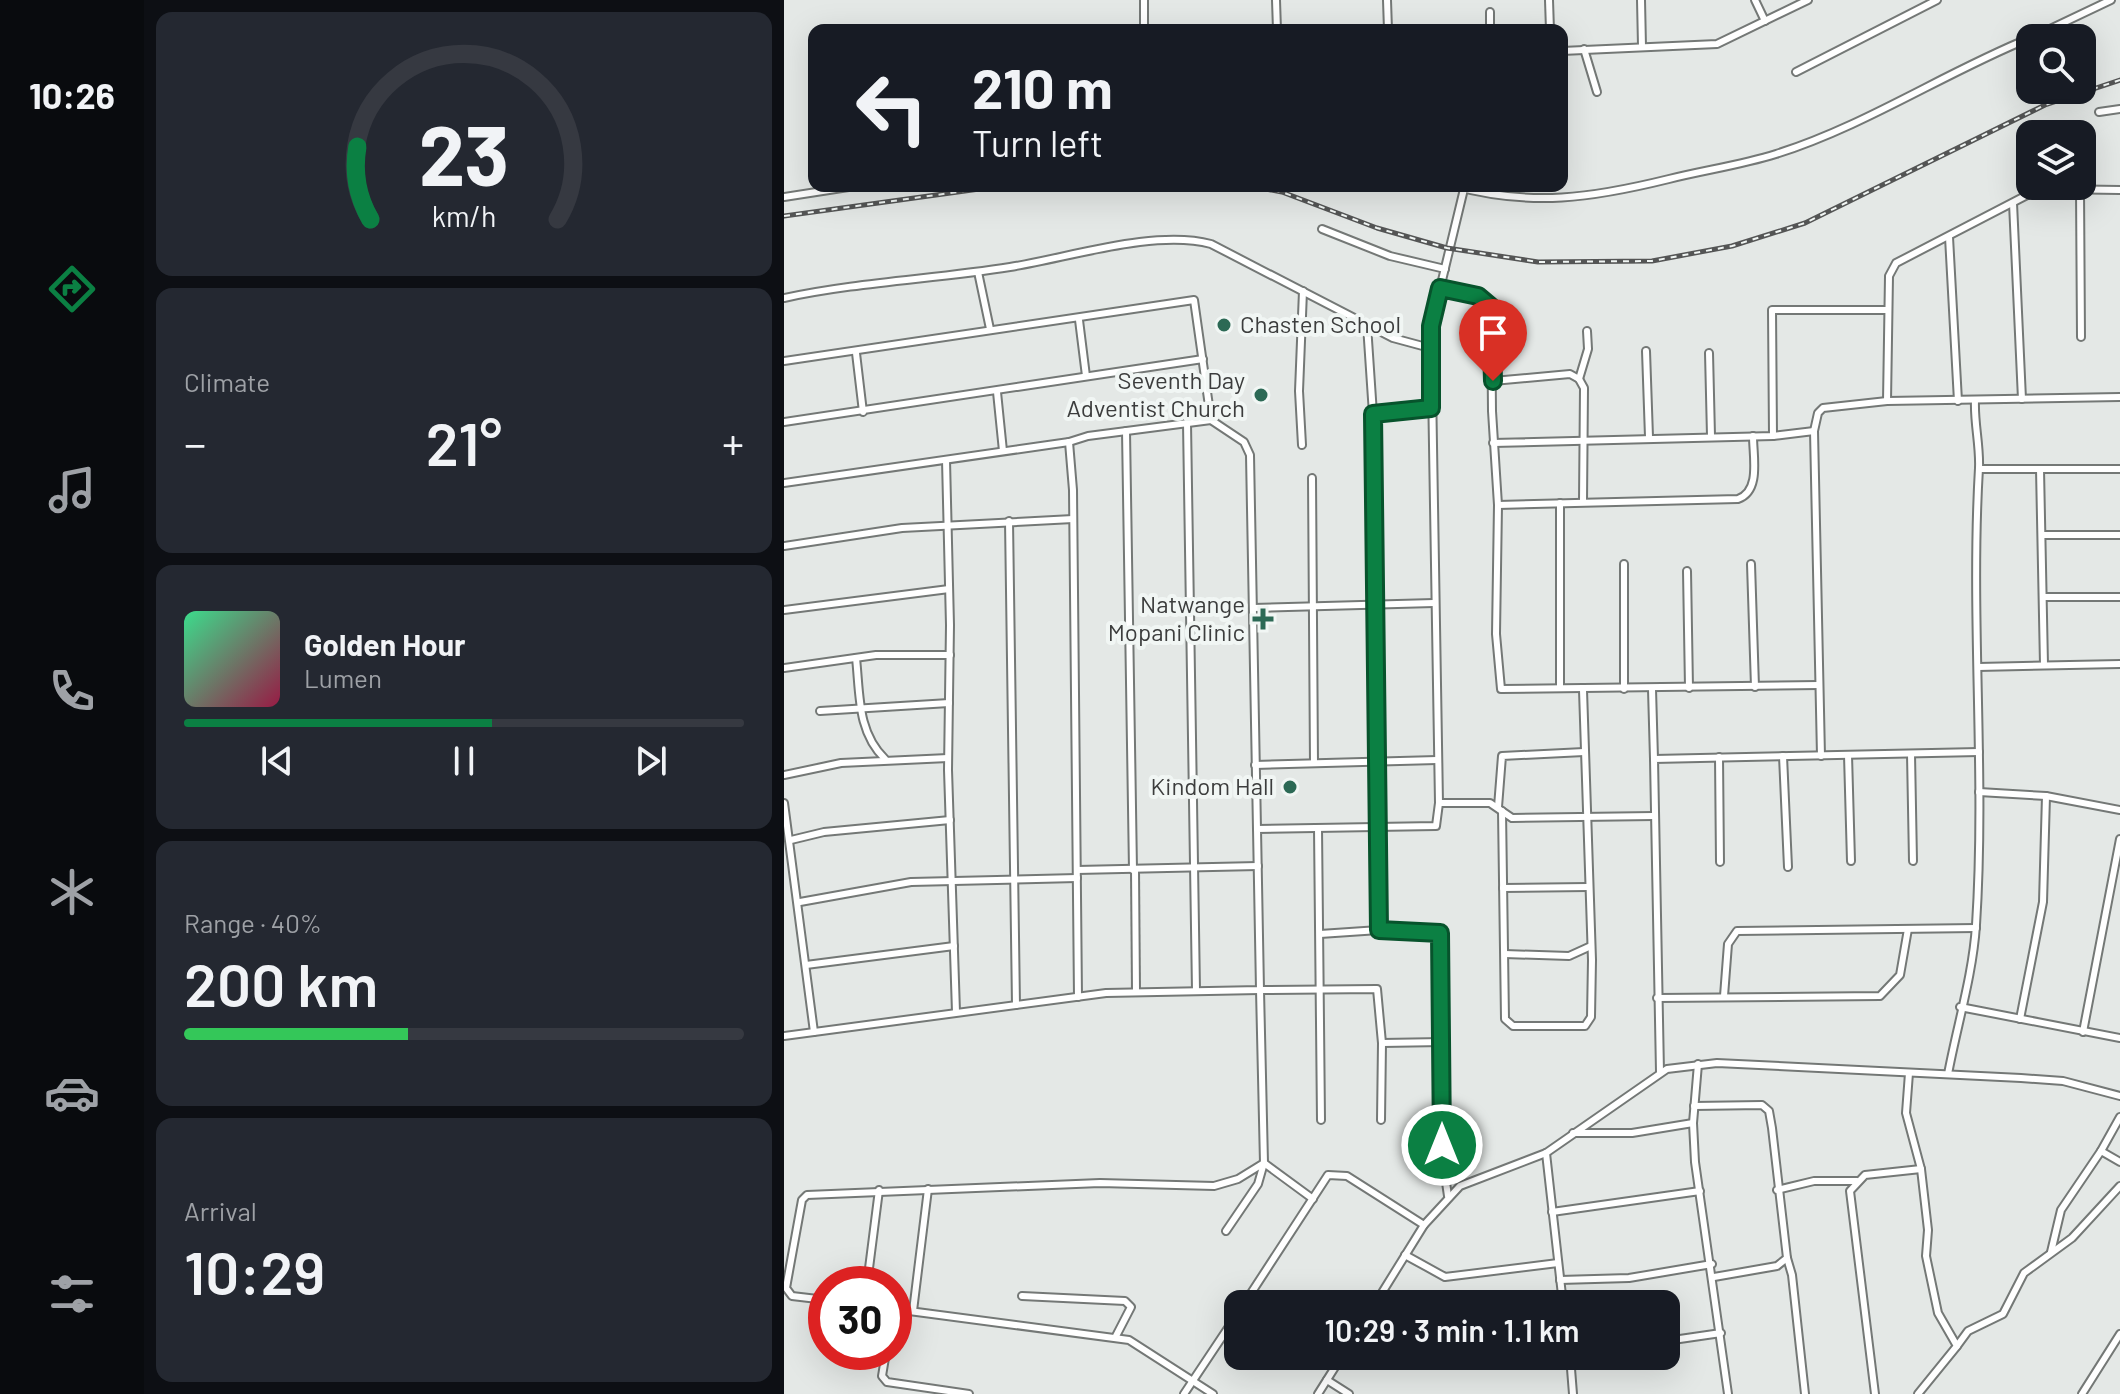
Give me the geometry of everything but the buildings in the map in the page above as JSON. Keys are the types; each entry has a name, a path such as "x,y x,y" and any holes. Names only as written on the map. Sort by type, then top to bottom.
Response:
{"street":[{"path":"1144,0 1144,24"},
{"path":"1276,0 1277,24"},
{"path":"1387,0 1388,24"},
{"path":"1549,0 1550,24"},
{"path":"1641,0 1642,46"},
{"path":"1755,0 1765,21"},
{"path":"1568,50 1717,44 1808,0"},
{"path":"1796,72 1937,0"},
{"path":"2060,24 2111,0"},
{"path":"1490,12 1490,24"},
{"path":"1480,192 1511,198 1571,199 1775,154 1860,119 2016,45"},
{"path":"1584,49 1597,92"},
{"path":"2099,112 2120,109"},
{"path":"2096,189 2120,190"},
{"path":"784,197 816,192"},
{"path":"1257,829 1436,826 1439,803 1430,348 1433,305 1463,192"},
{"path":"1887,401 1889,276 1896,263 2019,200"},
{"path":"2080,200 2081,337"},
{"path":"2013,203 2022,399"},
{"path":"1322,229 1390,256 1445,269"},
{"path":"1949,237 1958,401"},
{"path":"784,298 978,272 1110,249 1195,240 1211,244 1393,338 1430,348"},
{"path":"978,272 990,329"},
{"path":"1440,288 1478,296 1491,307 1493,443 1498,505 1499,686 1507,690 1583,690 1819,685"},
{"path":"1302,445 1299,391 1303,291"},
{"path":"784,361 856,353 990,329 1079,320 1194,300 1211,420"},
{"path":"1773,436 1772,310 1888,310"},
{"path":"1079,320 1086,376"},
{"path":"1367,325 1373,414 1379,930"},
{"path":"1579,379 1588,349 1587,331"},
{"path":"1646,351 1649,437"},
{"path":"856,353 863,412"},
{"path":"1709,353 1711,436"},
{"path":"784,422 1203,359"},
{"path":"1493,381 1570,374 1579,379 1584,388 1583,501"},
{"path":"997,392 1003,451"},
{"path":"1821,756 1814,431 1818,413 1823,408 1887,401 2120,397"},
{"path":"1948,1074 1976,928 1979,752 1975,617 1979,469 1975,401"},
{"path":"1373,414 1431,408"},
{"path":"784,483 1211,420 1244,442 1250,455 1264,1163 1258,1184 1226,1231"},
{"path":"1187,423 1196,990"},
{"path":"1126,431 1136,991"},
{"path":"1493,443 1773,436 1814,431"},
{"path":"1498,505 1710,500 1747,496 1752,487 1753,436"},
{"path":"1069,442 1073,519 1078,997"},
{"path":"946,460 950,655 948,758 956,1012"},
{"path":"1979,469 2120,469"},
{"path":"2040,469 2044,665"},
{"path":"1312,478 1314,763"},
{"path":"1560,503 1560,688"},
{"path":"784,546 947,524 1073,519"},
{"path":"1009,521 1016,1005"},
{"path":"2042,535 2120,535"},
{"path":"1624,564 1624,689"},
{"path":"1751,564 1755,687"},
{"path":"1687,571 1689,688"},
{"path":"784,610 949,589"},
{"path":"2043,597 2120,597"},
{"path":"1253,608 1434,603"},
{"path":"784,668 856,658 950,655"},
{"path":"856,658 868,740 885,759"},
{"path":"1978,667 2120,664"},
{"path":"1652,689 1660,1072"},
{"path":"1583,690 1591,1017 1585,1026 1508,1025 1500,809 1502,756 1584,752"},
{"path":"820,711 949,703"},
{"path":"1654,759 1979,752"},
{"path":"1911,754 1913,861"},
{"path":"1848,755 1851,861"},
{"path":"1783,756 1788,867"},
{"path":"1719,757 1720,862"},
{"path":"784,775 841,763 948,758"},
{"path":"1255,765 1437,760"},
{"path":"1979,792 2046,796 2120,810"},
{"path":"2020,1019 2043,902 2046,796"},
{"path":"784,803 800,902 814,1032"},
{"path":"1439,803 1490,803 1512,818 1654,816"},
{"path":"791,840 834,830 950,820"},
{"path":"1318,828 1321,1120"},
{"path":"2083,1032 2120,839"},
{"path":"1077,870 1258,866"},
{"path":"800,902 889,884 1077,878"},
{"path":"1503,888 1588,887"},
{"path":"1724,996 1728,944 1737,931 1976,928"},
{"path":"1657,998 1880,996 1900,975 1908,929"},
{"path":"1320,934 1379,930 1440,933 1443,1162 1448,1196"},
{"path":"806,965 902,950 954,946"},
{"path":"1505,954 1561,957 1591,946"},
{"path":"784,1036 1136,991 1377,989 1382,1043 1381,1120"},
{"path":"1960,1007 2120,1038"},
{"path":"1382,1043 1443,1042"},
{"path":"1698,1064 1693,1123 1728,1394"},
{"path":"1384,1290 1424,1225 1460,1186 1546,1153 1673,1066 1698,1064 2063,1081 2120,1096"},
{"path":"1909,1073 1906,1113 1921,1169 1928,1230 1926,1256 1938,1313 1957,1346"},
{"path":"1694,1106 1754,1103 1769,1111 1805,1394"},
{"path":"2051,1252 2061,1210 2120,1117"},
{"path":"1573,1133 1632,1133 1693,1123"},
{"path":"2101,1151 2120,1162"},
{"path":"1546,1153 1561,1290"},
{"path":"808,1298 790,1295 786,1288 786,1265 804,1197 879,1190 1121,1182 1214,1186 1238,1179 1264,1163"},
{"path":"1264,1163 1313,1199"},
{"path":"1777,1190 1814,1181 1857,1181 1871,1174 1921,1169"},
{"path":"1253,1290 1328,1175 1340,1173 1424,1225"},
{"path":"1857,1181 1850,1191 1851,1208 1875,1394"},
{"path":"1918,1394 1968,1331 2003,1314 2024,1273 2103,1208 2120,1186"},
{"path":"928,1189 913,1311 1116,1336 1140,1344 1213,1394"},
{"path":"869,1266 879,1190"},
{"path":"1552,1212 1700,1191"},
{"path":"1405,1255 1445,1277 1558,1263"},
{"path":"1714,1277 1765,1269 1784,1263 1787,1258"},
{"path":"1560,1280 1629,1278 1712,1264"},
{"path":"1022,1296 1125,1301 1131,1307 1116,1336"},
{"path":"1680,1339 1721,1333"},
{"path":"1184,1394 1224,1334"},
{"path":"2082,1394 2120,1334"},
{"path":"883,1370 882,1376 887,1382 969,1394"},
{"path":"1318,1394 1333,1370"},
{"path":"1571,1370 1573,1394"},
{"path":"1327,1380 1349,1394"}],"railway":[{"path":"1282,192 1377,228 1447,248 1538,262 1652,261 1732,246 1805,223 2045,105 2120,80"},
{"path":"784,216 958,192"}],"place":[{"name":"Chasten School","path":"1224,325"},
{"name":"Seventh Day Adventist Church","path":"1261,395"},
{"name":"Natwange Mopani Clinic","path":"1263,619"},
{"name":"Kindom Hall","path":"1290,787"}],"route":[{"path":"1442,1145 1440,933 1379,930 1371,478 1373,414 1431,408 1431,326 1433,305 1440,288 1488,301 1491,307 1493,381"}]}
